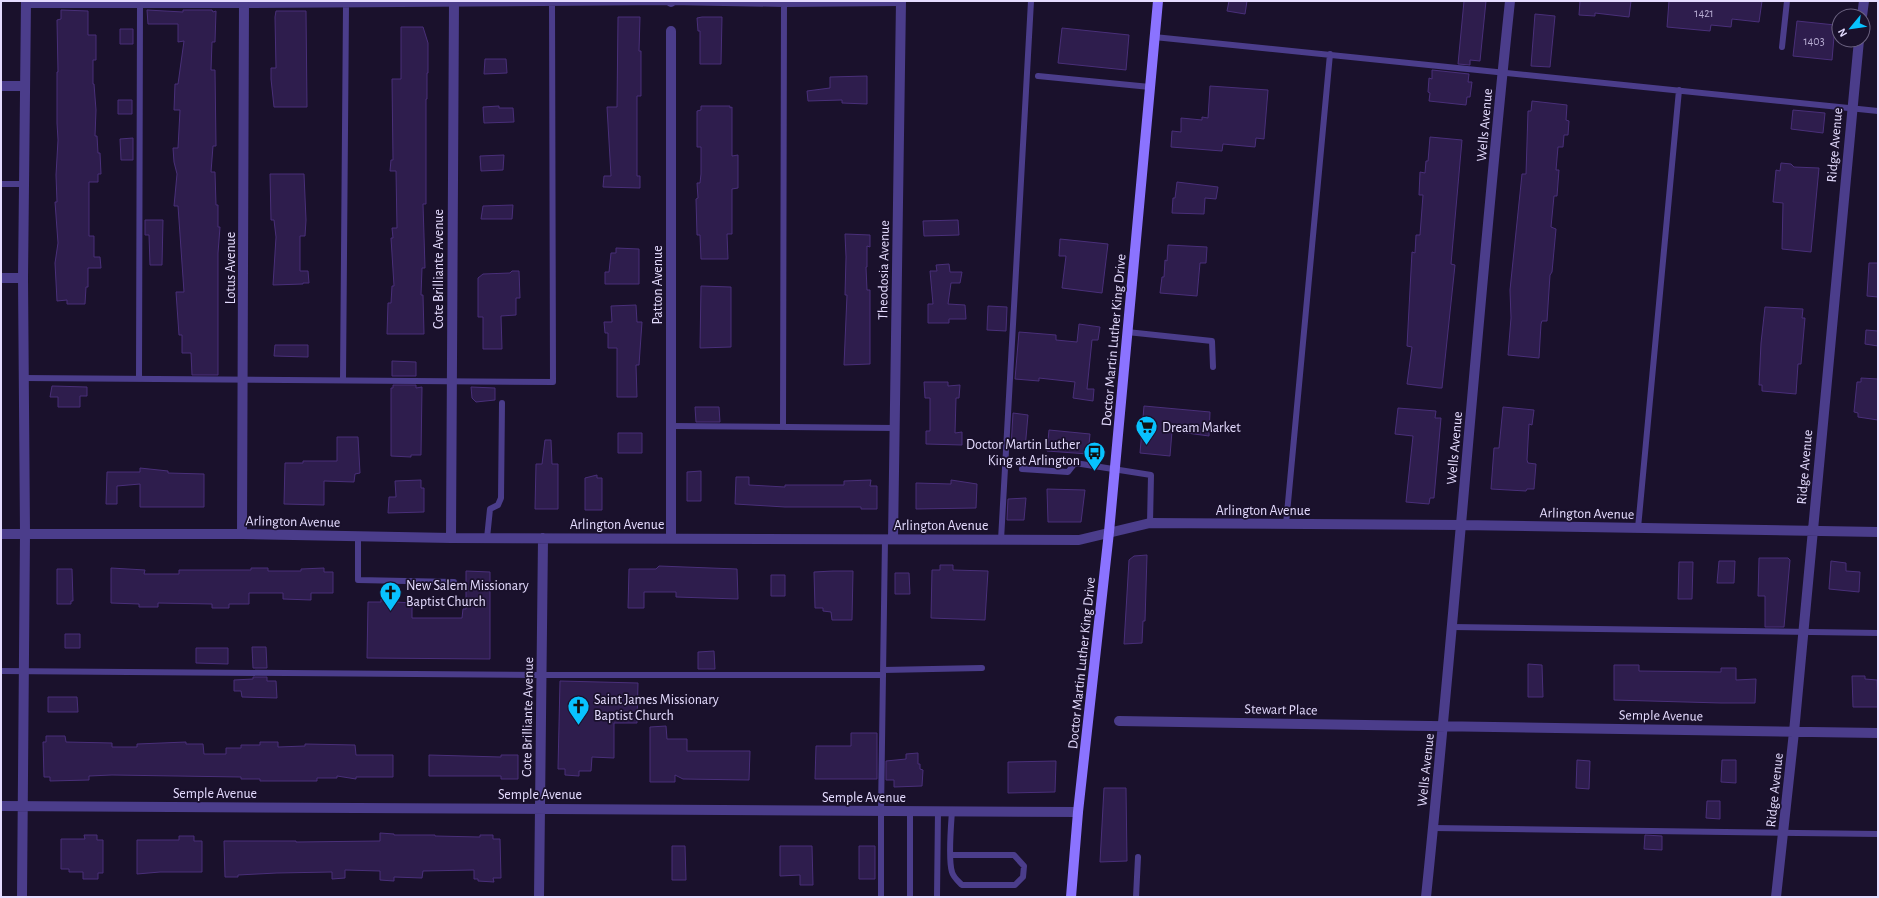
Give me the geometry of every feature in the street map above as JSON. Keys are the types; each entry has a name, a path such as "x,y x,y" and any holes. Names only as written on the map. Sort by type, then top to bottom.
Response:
{"main road":[{"name":"Doctor Martin Luther King Drive","path":"1071,897 1078,812 1109,532 1158,1"}],"street":[{"name":"Wells Avenue","path":"1426,897 1444,726 1461,525 1510,1"},
{"name":"Cote Brilliante Avenue","path":"451,538 454,2"},
{"name":"Theodosia Avenue","path":"889,539 894,428 901,2"},
{"path":"22,897 24,534 23,278 26,3"},
{"name":"Lotus Avenue","path":"242,534 244,380 244,3"},
{"name":"Patton Avenue","path":"671,31 671,538"},
{"name":"Ridge Avenue","path":"1776,897 1794,732 1858,48"},
{"path":"1,86 25,86"},
{"path":"1,278 23,278"},
{"name":"Arlington Avenue","path":"1,534 242,534 451,538 1079,540 1150,523 1461,525 1878,532"},
{"name":"Cote Brilliante Avenue","path":"539,897 543,538"},
{"name":"Stewart Place","path":"1119,721 1444,726"},
{"name":"Semple Avenue","path":"1444,726 1878,732"},
{"name":"Semple Avenue","path":"1,806 1078,812"}],"lane":[{"path":"1001,540 1031,1"},
{"path":"1782,47 1787,1"},
{"path":"26,3 140,5 244,3 346,5 454,2 901,2"},
{"path":"24,378 554,382 552,3"},
{"path":"783,427 784,3"},
{"path":"139,379 140,5"},
{"path":"343,380 346,5"},
{"path":"1154,37 1878,110"},
{"path":"1286,524 1330,54"},
{"path":"1038,76 1150,87"},
{"path":"1638,528 1679,90"},
{"path":"1,184 24,184"},
{"path":"1128,332 1212,341 1213,367"},
{"path":"487,538 490,509 498,505 501,498 502,403"},
{"path":"671,426 894,428"},
{"path":"1022,469 1068,472 1075,463 1152,475 1150,523"},
{"path":"358,536 358,580 454,582"},
{"path":"881,897 883,673 889,539"},
{"path":"1452,627 1878,633"},
{"path":"1,671 541,675 883,673 982,668"},
{"path":"910,811 910,897"},
{"path":"937,897 938,811"},
{"path":"952,811 952,855 952,873 962,885 1015,885 1023,877 1024,866 1014,855 952,855"},
{"path":"1433,828 1878,834"},
{"path":"1136,897 1138,857"}],"building":[{"path":"1229,1 1247,1 1245,14 1227,11"},
{"path":"1464,1 1486,1 1480,61 1470,60 1470,65 1458,64"},
{"path":"1580,1 1631,1 1629,17 1595,13 1595,16 1579,15"},
{"path":"1669,1 1762,1 1759,22 1732,19 1731,27 1711,25 1710,31 1667,27"},
{"path":"61,10 88,11 88,35 96,35 96,60 93,60 93,84 96,110 95,136 97,136 98,153 100,153 101,174 98,174 98,182 89,182 89,236 94,236 94,257 100,257 101,268 88,268 88,287 86,287 85,304 67,304 67,300 57,301 55,263 58,243 55,202 57,202 56,175 58,140 57,20 61,19"},
{"path":"147,10 183,12 183,10 216,11 215,42 212,42 211,70 215,70 216,146 213,146 211,172 215,172 218,227 220,227 218,253 218,375 192,375 191,353 182,353 182,335 179,335 176,292 184,292 178,206 174,206 177,174 173,148 178,148 180,110 174,110 175,84 178,84 184,41 178,42 178,24 148,24"},
{"path":"276,11 306,11 307,107 274,107 271,68 276,68"},
{"path":"1535,14 1555,16 1550,67 1531,66"},
{"path":"618,17 640,17 639,51 641,51 641,96 637,96 637,176 640,176 640,188 603,187 604,176 611,176 607,107 617,107"},
{"path":"722,17 721,64 700,64 700,31 698,31 697,18"},
{"path":"1797,21 1831,25 1831,48 1833,48 1832,60 1793,56"},
{"path":"401,27 423,27 428,43 426,99 426,204 423,204 425,268 422,268 421,295 423,295 424,334 387,334 388,303 391,303 392,286 394,286 391,238 393,238 392,228 397,228 396,171 390,171 391,160 393,160 392,79 401,79"},
{"path":"1062,28 1129,35 1126,70 1058,63"},
{"path":"120,29 133,29 133,44 120,44"},
{"path":"485,59 506,59 507,73 484,74"},
{"path":"1432,70 1469,74 1468,82 1472,82 1470,97 1467,97 1466,105 1429,101 1429,78 1432,79"},
{"path":"867,76 867,104 842,103 842,100 808,101 807,91 830,88 830,77"},
{"path":"1210,86 1268,90 1264,139 1256,138 1255,147 1223,144 1222,151 1171,147 1172,131 1181,132 1181,118 1202,120 1202,117 1208,118"},
{"path":"118,100 132,100 132,114 118,114"},
{"path":"1532,101 1567,105 1566,120 1569,121 1568,135 1564,135 1563,147 1558,147 1556,170 1559,170 1557,196 1554,196 1551,227 1556,229 1552,272 1550,275 1547,321 1542,321 1541,324 1539,358 1508,355 1511,318 1510,290 1522,174 1526,174 1528,111 1531,111"},
{"path":"499,106 499,108 513,108 514,122 484,123 483,107"},
{"path":"701,106 732,107 732,156 738,155 738,188 732,189 732,234 727,234 728,259 701,259 700,235 697,235 696,199 698,198 697,183 700,183 701,174 701,147 697,147 697,111 701,110"},
{"path":"1793,110 1825,113 1823,133 1791,129"},
{"path":"1430,137 1462,140 1451,264 1455,265 1442,388 1407,384 1412,347 1407,346 1412,252 1415,253 1416,235 1420,235 1423,195 1419,195 1420,172 1425,173 1426,161 1428,161"},
{"path":"133,138 133,160 121,160 120,139"},
{"path":"504,155 503,170 481,171 480,156"},
{"path":"1781,163 1791,164 1794,167 1819,168 1811,252 1782,249 1783,203 1773,202 1776,170 1780,171"},
{"path":"270,174 304,174 306,220 305,236 300,236 300,271 308,271 309,283 273,285 276,237 274,220 271,220"},
{"path":"1177,182 1218,187 1216,199 1205,198 1204,214 1172,213 1173,198 1175,198"},
{"path":"513,205 512,219 481,219 483,206"},
{"path":"145,220 163,220 162,265 150,265 149,235 145,235"},
{"path":"958,220 959,235 924,236 923,221"},
{"path":"845,234 870,235 870,247 867,246 866,267 867,290 870,290 870,364 844,365 847,295 845,295"},
{"path":"1060,239 1108,244 1102,293 1062,288 1066,256 1059,256"},
{"path":"1168,245 1207,247 1206,263 1200,263 1197,296 1160,293 1162,277 1164,277 1165,260 1167,261"},
{"path":"616,248 639,249 639,284 605,284 605,272 609,272 611,253 616,253"},
{"path":"1869,263 1878,263 1878,297 1867,296"},
{"path":"949,264 950,272 962,272 960,283 951,283 948,304 965,305 966,319 949,319 949,323 928,323 928,304 933,304 930,271 937,271 936,265"},
{"path":"512,271 519,271 520,298 516,298 516,315 501,316 502,349 483,349 483,317 478,317 478,278 483,274 510,273"},
{"path":"701,286 731,287 731,347 700,348"},
{"path":"636,305 637,322 642,322 639,365 636,365 637,397 617,397 617,348 608,348 608,333 605,333 604,322 612,322 611,306"},
{"path":"988,306 1007,307 1006,331 987,330"},
{"path":"1765,307 1803,309 1802,318 1805,318 1801,364 1798,364 1796,394 1762,391 1762,385 1759,385 1761,343"},
{"path":"1079,324 1100,327 1098,340 1092,340 1087,389 1094,389 1093,401 1073,398 1075,382 1039,378 1039,381 1015,379 1019,332 1056,335 1056,340 1077,342"},
{"path":"1866,330 1878,331 1878,346 1865,344"},
{"path":"275,345 308,345 308,357 274,356"},
{"path":"392,361 416,362 416,376 392,376"},
{"path":"1861,378 1878,379 1878,420 1858,417 1858,413 1854,412 1857,382 1861,382"},
{"path":"924,382 948,382 948,386 960,385 959,398 956,398 955,433 962,432 962,445 926,444 926,431 930,431 930,398 925,398"},
{"path":"393,385 416,385 416,388 422,387 421,455 411,455 411,457 391,456 391,388 393,388"},
{"path":"52,386 87,387 87,396 80,396 80,407 58,407 58,397 50,397"},
{"path":"471,387 495,388 495,400 476,402 472,398"},
{"path":"1144,406 1210,412 1209,436 1172,431 1170,456 1140,453"},
{"path":"695,407 719,407 720,422 696,422"},
{"path":"1503,407 1534,410 1532,425 1529,424 1527,460 1528,463 1536,464 1534,489 1527,489 1526,491 1491,489 1494,448 1499,448"},
{"path":"1398,408 1436,411 1435,418 1441,418 1434,498 1430,498 1429,504 1406,502 1413,436 1395,434"},
{"path":"1013,413 1028,415 1025,449 1011,448"},
{"path":"1049,430 1090,434 1088,454 1047,451"},
{"path":"618,433 642,433 642,453 618,453"},
{"path":"337,437 358,437 360,473 355,474 354,482 324,481 324,505 284,504 285,463 303,463 303,461 337,461"},
{"path":"545,440 551,440 552,464 558,464 558,509 535,509 536,464 542,464"},
{"path":"140,468 168,471 168,473 204,474 204,507 140,507 140,484 117,486 117,504 106,504 107,472 140,472"},
{"path":"701,471 701,501 687,501 687,472"},
{"path":"597,475 597,478 602,478 602,510 585,510 585,478"},
{"path":"736,477 749,477 749,485 785,487 785,485 844,485 844,481 871,480 870,486 877,486 877,509 861,509 861,507 785,507 735,504"},
{"path":"421,480 421,488 424,488 424,512 388,513 389,497 396,497 395,481"},
{"path":"951,480 977,484 976,508 916,509 916,483 951,484"},
{"path":"1047,489 1085,490 1081,522 1048,522"},
{"path":"1026,498 1024,520 1007,520 1008,499"},
{"path":"1147,555 1145,621 1143,621 1142,643 1124,644 1129,560 1134,556"},
{"path":"1759,558 1788,558 1790,560 1784,627 1765,627 1765,596 1758,596"},
{"path":"1719,561 1735,561 1734,583 1717,583"},
{"path":"1831,561 1846,563 1846,571 1860,572 1859,592 1829,589"},
{"path":"1679,562 1693,562 1692,599 1678,599"},
{"path":"940,565 953,565 953,570 988,571 985,620 931,618 932,570 940,570"},
{"path":"659,566 737,569 738,599 676,597 676,592 644,592 644,608 628,608 629,569 656,569"},
{"path":"111,568 145,570 144,574 179,574 179,570 251,570 251,568 268,568 268,571 301,571 301,569 324,568 324,572 333,572 333,593 311,593 311,600 283,599 283,593 249,593 249,604 229,604 229,608 212,608 212,604 158,603 158,607 139,607 139,604 111,603"},
{"path":"57,569 72,569 73,601 71,601 71,604 57,604"},
{"name":"New Salem Missionary Baptist Church","path":"466,571 490,572 490,659 367,658 368,602 381,602 381,599 396,599 396,602 412,603 412,618 462,618 463,609 466,609"},
{"path":"853,571 852,620 832,620 831,612 823,611 823,608 815,608 814,572"},
{"path":"895,573 909,573 910,594 895,594"},
{"path":"771,575 785,575 785,596 771,596"},
{"path":"65,634 80,634 80,648 65,648"},
{"path":"252,647 266,647 267,668 253,668"},
{"path":"196,648 228,648 228,664 196,663"},
{"path":"714,651 715,669 698,669 698,652"},
{"path":"1528,664 1542,665 1543,697 1528,697"},
{"path":"1614,665 1639,665 1639,671 1721,672 1721,668 1736,668 1736,680 1756,679 1755,703 1614,700"},
{"path":"1852,676 1865,676 1865,679 1877,680 1878,707 1853,707"},
{"path":"253,677 267,677 267,681 276,681 277,698 242,697 241,691 234,691 234,680 253,679"},
{"name":"Saint James Missionary Baptist Church","path":"560,681 638,683 637,723 614,723 614,758 592,757 591,771 579,771 579,776 565,775 565,769 558,769"},
{"path":"48,697 77,697 78,712 48,712"},
{"path":"666,726 667,739 687,739 687,751 750,751 749,780 683,779 675,775 675,782 650,782 650,727"},
{"path":"851,733 877,733 877,779 815,779 816,746 851,746"},
{"path":"46,736 65,736 66,742 112,743 112,747 137,747 137,744 186,742 186,744 203,744 204,754 226,754 226,748 241,748 241,745 260,745 260,742 278,742 278,747 305,746 305,744 355,745 356,755 393,755 393,777 356,777 356,779 337,776 337,778 317,778 317,781 260,781 260,779 241,779 241,777 112,775 89,776 89,780 50,781 50,777 44,777 43,742 46,742"},
{"path":"918,753 918,764 920,764 920,769 923,770 922,786 894,787 894,780 886,780 886,761 906,759 906,754"},
{"path":"429,755 501,757 501,755 518,755 518,779 501,779 501,776 429,776"},
{"path":"1577,760 1590,761 1589,789 1576,788"},
{"path":"1722,760 1736,760 1736,783 1721,782"},
{"path":"1056,761 1055,792 1008,793 1008,762"},
{"path":"1104,788 1126,788 1127,861 1100,862"},
{"path":"1707,801 1720,801 1720,819 1706,818"},
{"path":"380,833 394,835 480,837 480,835 493,835 493,839 500,839 501,878 493,878 494,882 478,881 478,879 474,879 474,870 423,871 422,878 394,877 394,881 380,880 380,871 345,870 345,878 332,879 332,872 277,873 225,877 224,841 380,841"},
{"path":"84,835 97,835 97,840 103,840 103,873 98,873 98,879 83,879 83,872 69,872 69,869 61,869 61,839 85,839"},
{"path":"1645,835 1662,836 1662,850 1644,849"},
{"path":"179,836 194,836 194,841 202,841 202,872 160,872 137,874 137,840 179,840"},
{"path":"672,846 685,846 686,880 672,880"},
{"path":"780,846 812,846 813,885 800,885 800,875 780,876"},
{"path":"859,846 875,846 875,879 859,879"}],"place":[{"name":"Dream Market","path":"1146,446"},
{"name":"Doctor Martin Luther King at Arlington","path":"1095,472"},
{"name":"New Salem Missionary Baptist Church","path":"390,612"},
{"name":"Saint James Missionary Baptist Church","path":"578,726"}]}
